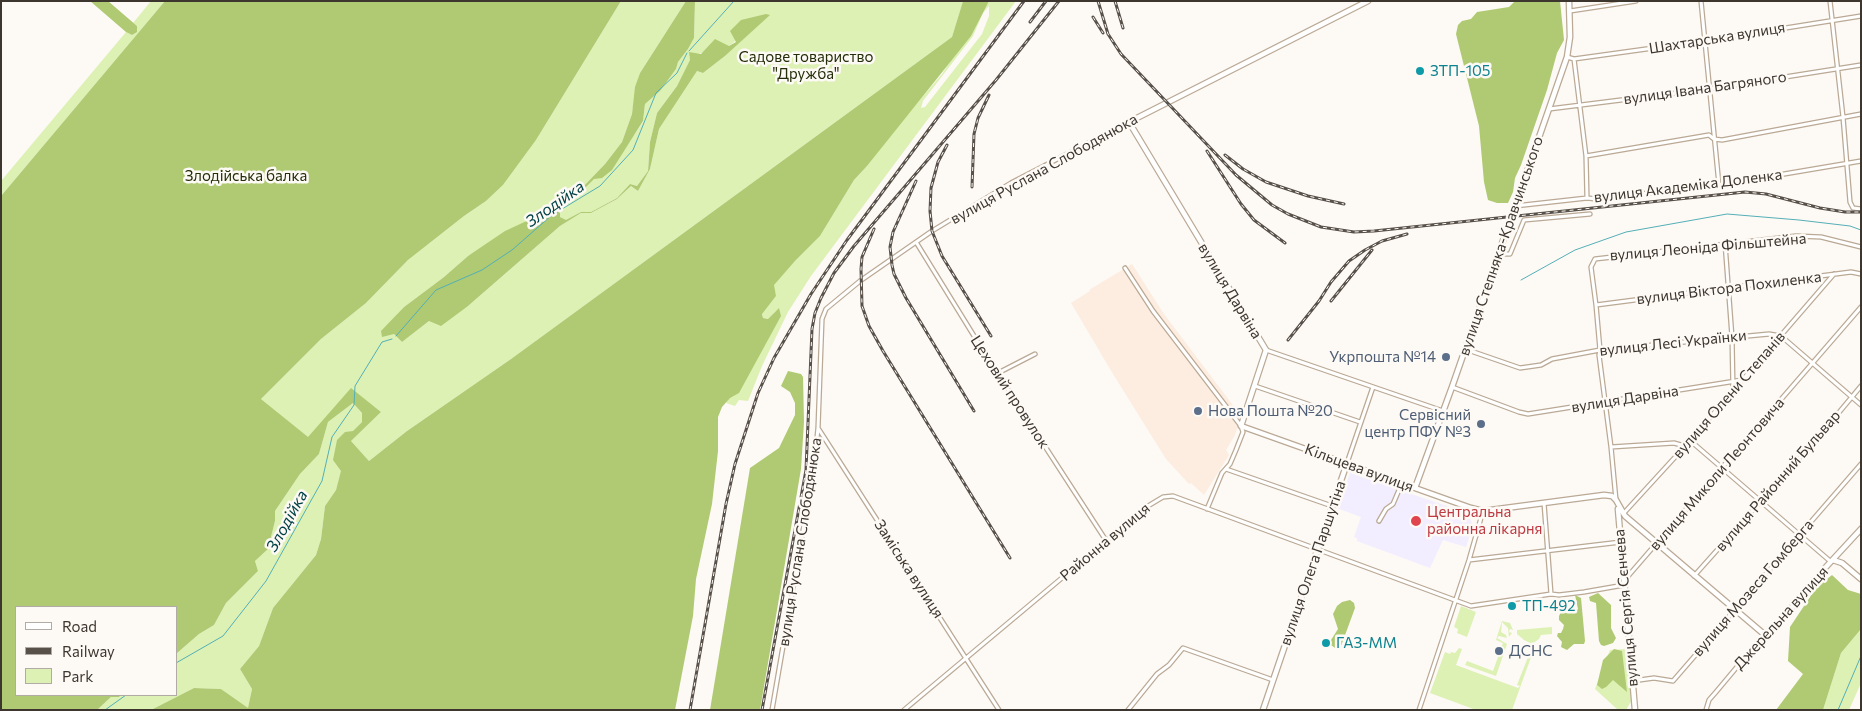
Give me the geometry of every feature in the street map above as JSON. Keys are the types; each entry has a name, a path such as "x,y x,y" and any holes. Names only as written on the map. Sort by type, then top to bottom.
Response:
{"street":[{"name":"вулиця Руслана Слободянюка","path":"772,710 809,502 818,428 822,319 826,309 860,281 916,242 1011,184 1368,1"},
{"name":"вулиця Степняка-Кравчинського","path":"1415,488 1444,411 1567,57 1570,37 1569,1"},
{"path":"1570,12 1636,1"},
{"path":"1700,1 1719,185"},
{"path":"1830,1 1850,202 1852,208 1861,208"},
{"name":"Шахтарська вулиця","path":"1574,59 1861,16"},
{"path":"1567,57 1574,59 1586,156 1587,198"},
{"name":"вулиця Івана Багряного","path":"1549,109 1709,89 1861,65"},
{"path":"1586,156 1709,135 1714,139 1722,140 1861,114"},
{"name":"вулиця Дарвіна","path":"1130,122 1266,350 1444,411"},
{"name":"вулиця Академіка Доленка","path":"1515,206 1719,185 1861,161"},
{"path":"1498,254 1510,254 1524,220 1590,214"},
{"name":"вулиця Леоніда Фільштейна","path":"1596,305 1591,268 1594,260 1598,258 1796,236 1821,238 1861,247"},
{"name":"Цеховий провулок","path":"916,242 987,357 1106,542"},
{"path":"1725,243 1732,337 1733,392"},
{"path":"1125,268 1153,311 1241,426 1243,432 1236,450 1222,473 1208,510 1471,606 1624,585"},
{"name":"вулиця Віктора Похиленка","path":"1596,305 1851,272 1861,274"},
{"name":"вулиця Олени Степанів","path":"1623,514 1733,392 1834,274"},
{"path":"1596,305 1599,355 1618,506 1623,514 1656,544 1762,634 1767,635"},
{"name":"вулиця Миколи Леонтовича","path":"1624,585 1629,575 1861,307"},
{"name":"вулиця Лесі Українки","path":"1465,349 1520,368 1542,365 1552,359 1600,350 1770,334 1781,336"},
{"path":"1781,336 1861,405"},
{"path":"1241,426 1266,350"},
{"path":"998,373 1035,354"},
{"name":"вулиця Дарвіна","path":"1452,387 1528,414 1734,383 1743,380"},
{"path":"1255,386 1360,422"},
{"name":"вулиця Районний Бульвар","path":"1694,576 1861,386"},
{"name":"вулиця Олега Паршутіна","path":"1263,710 1372,387"},
{"name":"Кільцева вулиця","path":"1241,426 1483,511 1606,495 1612,496 1616,500"},
{"name":"Заміська вулиця","path":"818,428 999,710"},
{"path":"1611,447 1693,443 1799,535 1832,561 1842,563 1861,579"},
{"name":"вулиця Мозеса Гомберга","path":"1632,681 1654,678 1672,681 1861,464"},
{"path":"1226,469 1332,506"},
{"path":"1379,521 1386,509 1393,504 1402,483"},
{"name":"Районна вулиця","path":"904,710 1148,506 1163,497 1173,496 1208,510"},
{"path":"1544,503 1551,594"},
{"name":"вулиця Сергія Сєнчева","path":"1618,506 1634,710"},
{"path":"1419,710 1469,560 1483,511"},
{"name":"Джерельна вулиця","path":"1706,710 1709,700 1752,649 1772,632 1861,529"},
{"path":"1469,560 1621,542"},
{"path":"1128,710 1157,674 1169,665 1183,648 1273,680"}],"shaded area":[{"path":"1132,264 1164,314 1241,416 1235,435 1226,450 1229,455 1204,495 1191,483 1189,484 1166,459 1071,303"},
{"name":"Центральна районна лікарня","path":"1350,473 1467,513 1473,525 1466,547 1443,540 1430,568 1357,541 1357,538 1354,537 1361,517 1337,508"}],"green space":[{"path":"90,1 108,1 137,26 137,32 132,35 126,32"},
{"path":"151,1 165,1 1,196 1,181 126,32 132,35 137,26 133,23"},
{"name":"Злодійська балка","path":"165,1 621,1 536,140 503,185 486,201 408,260 366,303 321,339 261,399 308,437 351,388 381,412 351,441 369,461 407,431 511,359 952,37 963,1 989,1 971,36 854,180 820,236 774,285 776,296 762,314 763,318 768,319 779,308 781,316 739,393 730,398 722,407 718,417 718,451 712,504 696,579 693,616 675,710 151,710 194,688 221,689 248,708 252,689 240,669 259,646 273,608 316,555 321,539 325,506 336,490 341,471 333,460 337,440 345,432 353,431 362,422 362,413 353,403 328,422 319,454 300,474 275,511 275,521 268,549 255,561 258,571 226,603 214,625 199,634 178,652 178,606 15,606 15,696 120,696 111,697 97,710 1,710 1,196"},
{"name":"Садове товариство \"Дружба\"","path":"621,1 686,1 640,73 632,114 622,142 605,164 580,190 559,206 468,256 404,307 394,318 394,334 402,342 429,321 468,306 560,226 581,213 591,213 617,199 631,186 638,191 650,169 659,129 697,71 703,73 725,56 769,15 729,46 689,56 691,59 677,86 657,113 650,142 648,171 637,186 630,184 617,198 591,212 581,212 566,221 560,217 560,208 580,193 628,144 643,122 645,104 660,91 676,69 678,62 694,38 695,1 963,1 952,37 511,359 407,431 369,461 351,441 381,412 351,389 308,438 261,399 321,339 366,303 408,260 486,201 503,185 536,140"},
{"path":"686,1 695,1 694,38 688,49 660,91 645,104 643,121 612,170 602,178 594,179 580,193 560,208 560,217 566,220 581,212 591,212 617,198 630,184 637,186 648,171 650,142 657,113 677,86 690,60 689,52 701,54 715,39 729,46 736,42 730,31 741,20 766,14 770,15 725,56 703,73 697,71 659,129 650,169 638,191 631,186 617,199 591,213 581,213 560,226 468,306 441,326 429,321 402,342 394,334 382,337 381,331 404,307 468,256 505,231 559,206 580,190 605,164 622,142 632,114 635,87 640,73"},
{"path":"989,1 1016,1 811,276 788,312 762,366 748,401 739,400 735,406 726,403 776,311 769,319 763,318 762,313 776,296 773,285 820,236 854,180 942,74","holes":["989,6 989,16 982,34 925,107 921,108 923,101 973,36 983,13"]},
{"path":"1515,1 1560,1 1564,40 1557,53 1547,90 1515,178 1513,192 1508,203 1497,203 1488,200 1484,182 1479,126 1456,34 1458,25 1462,21 1471,19 1477,12 1509,7"},
{"path":"788,371 801,374 803,377 804,422 801,469 760,710 710,710 750,468 779,448 795,415 795,403 790,392 781,386"},
{"path":"353,403 362,413 362,422 353,432 336,490 325,506 321,539 316,555 273,608 259,646 240,669 252,689 248,709 221,689 194,688 151,710 97,710 111,697 178,696 178,652 199,634 214,625 226,603 258,571 255,561 268,549 275,521 275,511 300,474 319,454 328,422"},
{"path":"1832,575 1848,590 1861,594 1861,629 1841,653 1823,710 1776,710 1803,674 1788,661 1790,627 1816,588"},
{"path":"1598,593 1611,605 1611,628 1616,638 1613,643 1604,646 1599,641 1596,603 1590,601 1589,597"},
{"path":"1575,595 1581,598 1585,641 1584,644 1574,644 1567,650 1561,647 1562,642 1557,636 1558,633 1561,633 1564,625 1559,620 1559,616 1561,612 1570,613 1578,609"},
{"path":"1350,600 1354,603 1355,608 1341,646 1335,648 1331,645 1331,640 1338,629 1333,614 1337,606 1342,602"},
{"path":"1461,606 1476,612 1467,637 1457,633 1458,629 1454,627"},
{"path":"1502,621 1510,623 1513,630 1510,629 1509,632 1512,633 1509,637 1508,628 1502,622 1501,632 1507,638 1499,636 1497,638 1507,644 1496,676 1465,665 1467,661 1493,671 1503,643 1496,640"},
{"path":"1552,627 1552,634 1541,635 1532,644 1517,634 1517,630"},
{"path":"1861,629 1861,683 1849,710 1823,710 1841,653"},
{"path":"1535,646 1512,710 1476,710 1430,693 1445,652 1455,653 1459,648 1462,649 1456,665 1518,688 1520,686 1517,685 1532,647"},
{"path":"1614,649 1622,651 1627,692 1613,680 1602,689 1597,685 1603,660"},
{"path":"1626,649 1632,700 1626,710 1618,710 1595,689 1610,650"}],"waterway":[{"name":"Злодійка","path":"689,51 734,1"},
{"name":"Злодійка","path":"396,336 436,290 482,270 512,250 552,215 600,186 633,150 656,93 677,73 687,53"},
{"path":"1521,280 1575,250 1626,232 1727,214 1850,226 1861,230"},
{"name":"Злодійка","path":"178,662 223,636 266,581 322,481 332,437 354,405 355,386 382,342 392,339"},
{"path":"1838,710 1861,656"},
{"name":"Злодійка","path":"105,710 125,696"}],"railway":[{"path":"690,710 726,504 735,464 758,393 774,358 811,294 847,240 1024,1"},
{"path":"1030,22 1046,1"},
{"path":"762,710 806,470 812,329 815,313 821,298 834,273 854,246 996,80 1059,1"},
{"path":"1098,1 1108,34 1121,54 1236,175 1272,205 1288,214 1321,227 1354,232 1374,231 1745,192 1766,194 1820,208 1845,212 1861,212"},
{"path":"1115,1 1123,28"},
{"path":"1093,17 1103,33"},
{"path":"972,187 974,134 978,118 989,95"},
{"path":"947,145 938,162 931,188 930,211 932,231 942,256 991,336"},
{"path":"1207,151 1241,204 1254,220 1285,243"},
{"path":"1225,155 1243,169 1266,182 1308,196 1344,204"},
{"path":"916,181 893,232 890,247 894,274 906,298 974,411"},
{"path":"874,229 862,257 861,269 862,306 869,326 1010,558"},
{"path":"1288,340 1349,261 1382,241 1407,234"},
{"path":"1331,301 1372,250"}],"place":[{"name":"ЗТП-105","path":"1420,71"},
{"name":"Укрпошта №14","path":"1446,357"},
{"name":"Нова Пошта №20","path":"1198,411"},
{"name":"Сервісний центр ПФУ №3","path":"1481,424"},
{"name":"Центральна районна лікарня","path":"1416,521"},
{"name":"ТП-492","path":"1512,606"},
{"name":"ГАЗ-ММ","path":"1326,643"},
{"name":"ДСНС","path":"1499,651"}]}
